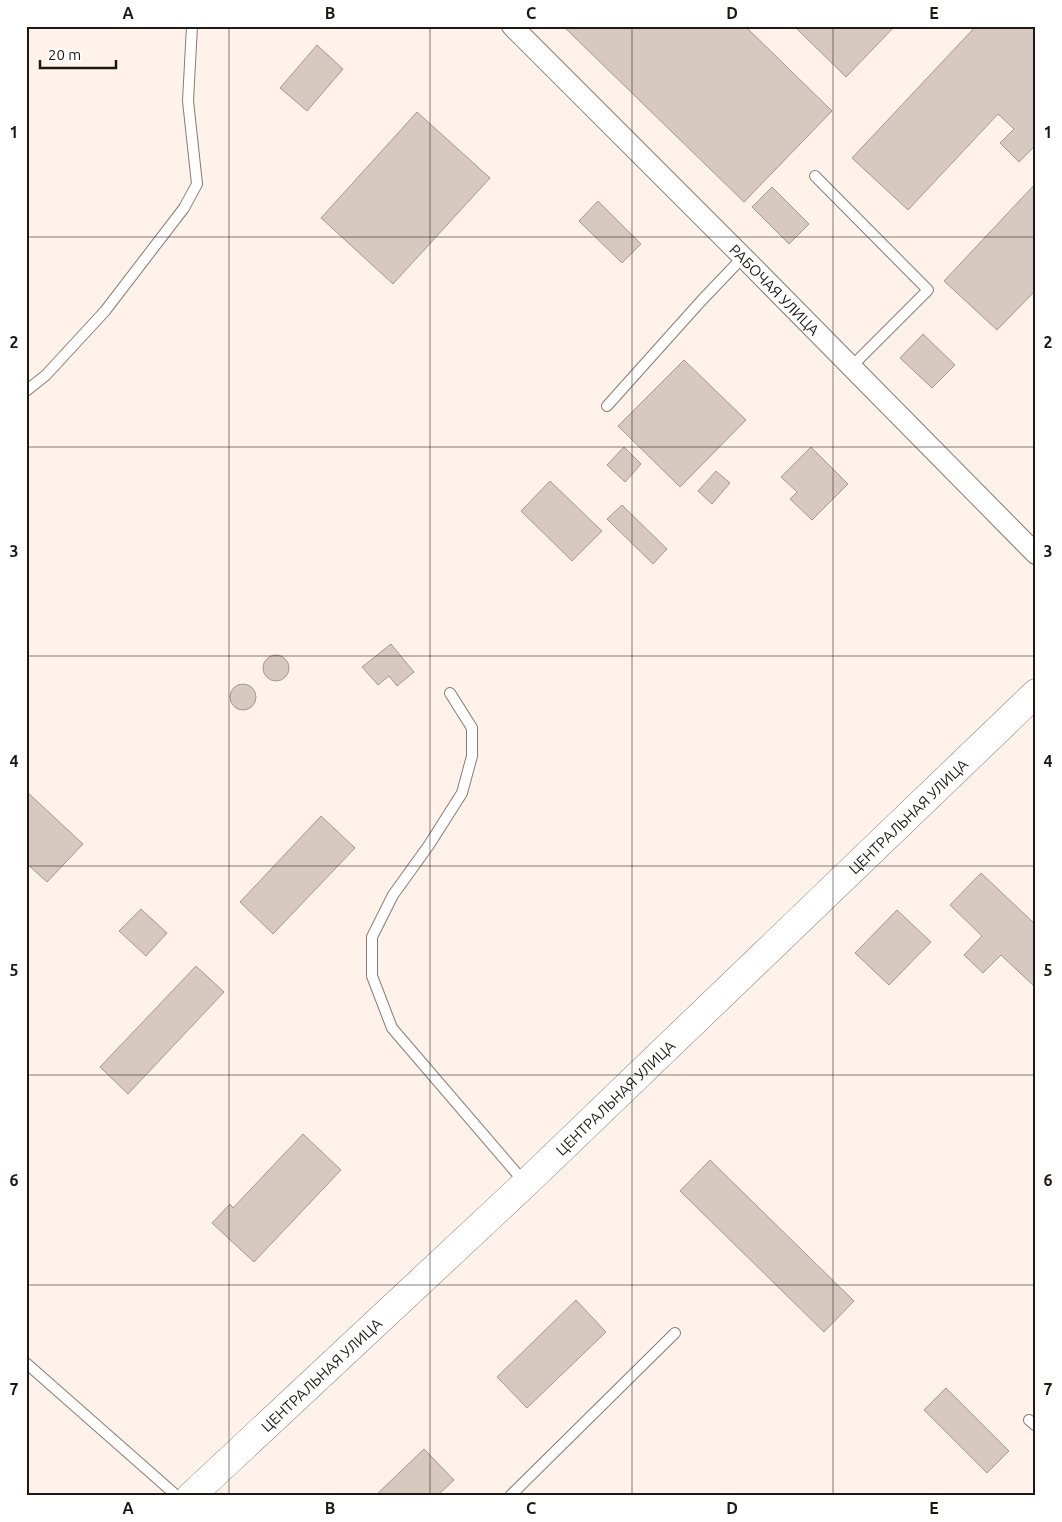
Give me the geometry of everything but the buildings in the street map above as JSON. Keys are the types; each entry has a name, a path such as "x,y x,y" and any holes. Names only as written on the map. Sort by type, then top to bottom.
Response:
{"street":[{"name":"РАБОЧАЯ УЛИЦА","path":"512,26 1036,554"},
{"name":"ЦЕНТРАЛЬНАЯ УЛИЦА","path":"191,1496 525,1184 1036,692"}],"lane":[{"path":"26,392 46,375 105,311 184,208 197,184 188,101 192,26"},
{"path":"815,176 928,290 851,367"},
{"path":"607,406 743,257"},
{"path":"450,693 472,728 472,756 462,793 429,845 393,895 372,937 372,976 392,1028 525,1184"},
{"path":"510,1496 675,1333"},
{"path":"26,1363 177,1496"}]}
